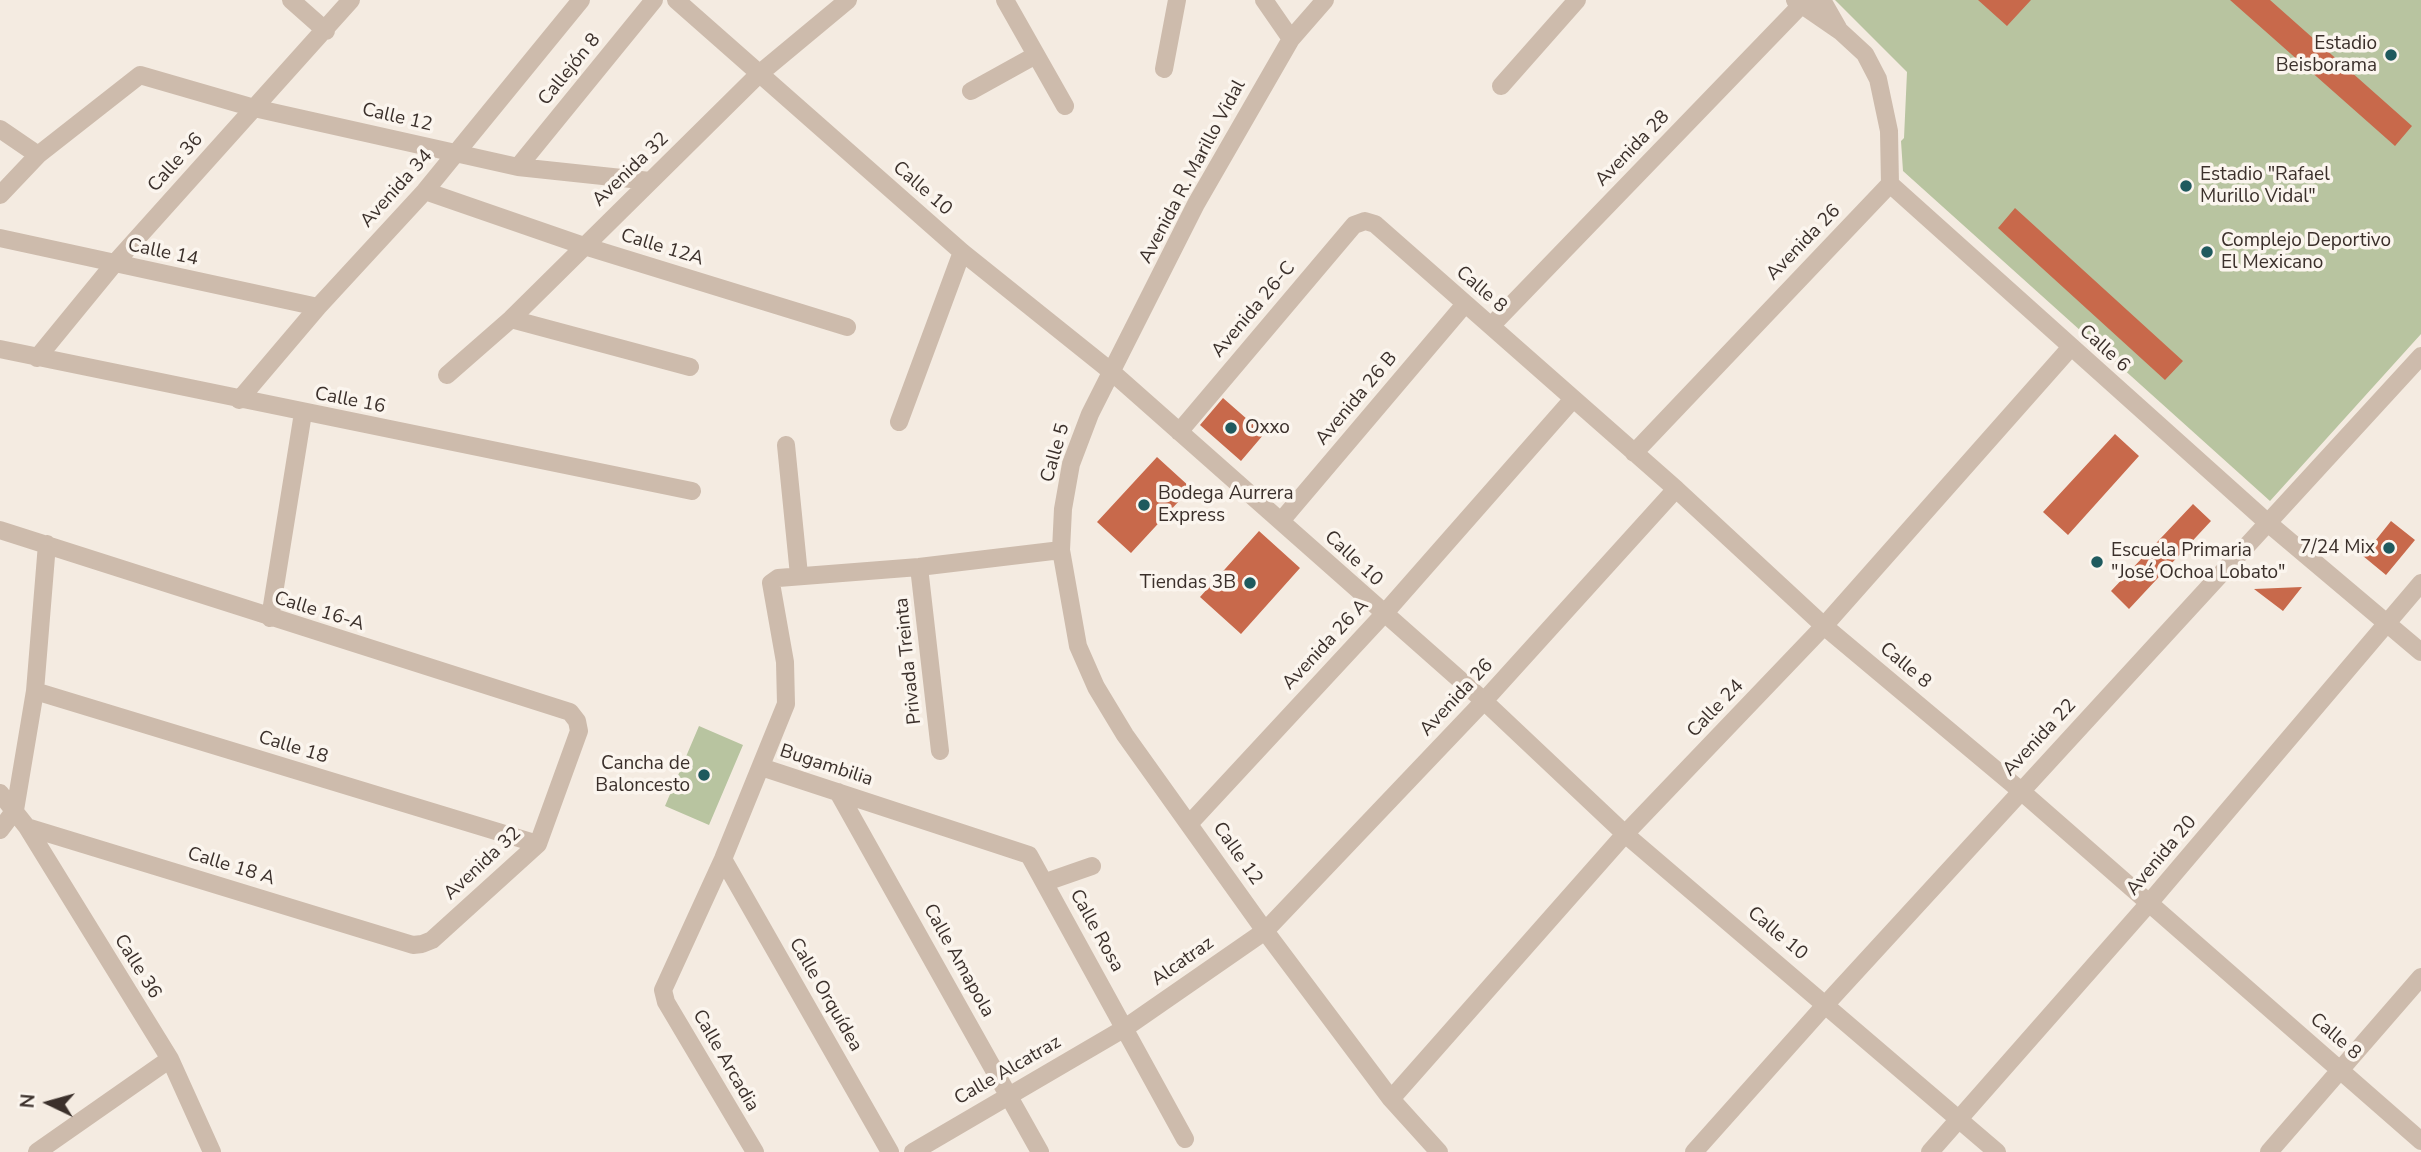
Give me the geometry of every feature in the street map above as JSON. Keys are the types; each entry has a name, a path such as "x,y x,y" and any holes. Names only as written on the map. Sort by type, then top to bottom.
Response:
{"street":[{"path":"291,0 326,31"},
{"name":"Calle 36","path":"37,358 114,264 326,31 351,0"},
{"name":"Avenida 34","path":"239,400 318,307 425,191 581,0"},
{"name":"Callejón 8","path":"518,167 654,0"},
{"name":"Calle 10","path":"677,0 962,253 1113,373 1383,615 1484,701 1625,834 1827,1003 1997,1152"},
{"name":"Avenida 32","path":"447,375 511,318 759,74 848,0"},
{"path":"1005,0 1065,106"},
{"path":"1164,69 1177,0"},
{"path":"1264,0 1291,39"},
{"name":"Avenida R. Marillo Vidal","path":"1113,373 1196,204 1291,39 1325,0"},
{"path":"1501,86 1577,0"},
{"path":"1822,0 1840,31"},
{"path":"1800,2 1840,31 1865,54 1878,79 1889,131 1890,184"},
{"name":"Avenida 28","path":"1491,326 1800,2"},
{"path":"971,91 1036,55"},
{"name":"Calle 12","path":"38,155 140,75 254,108 518,167 650,181"},
{"path":"0,129 38,155 0,195"},
{"name":"Calle 6","path":"1890,184 2268,523 2421,652"},
{"name":"Avenida 26","path":"1634,453 1890,184"},
{"name":"Calle 12A","path":"425,191 584,246 848,327"},
{"name":"Calle 8","path":"1365,221 1375,224 1676,489 1824,625 2150,902 2421,1141"},
{"name":"Avenida 26-C","path":"1179,432 1353,225 1365,221"},
{"name":"Calle 14","path":"0,238 318,307"},
{"path":"899,422 962,253"},
{"name":"Avenida 26 B","path":"1281,521 1465,304"},
{"path":"511,318 690,367"},
{"name":"Calle 24","path":"1391,1099 1625,834 1824,625 2071,347"},
{"name":"Calle 16","path":"0,349 692,491"},
{"name":"Avenida 22","path":"1694,1152 1827,1003 2421,356"},
{"name":"Calle 5","path":"1061,550 1063,509 1071,464 1090,414 1113,373"},
{"name":"Avenida 26 A","path":"1190,823 1383,615 1573,399"},
{"path":"270,618 303,413"},
{"path":"786,445 799,575"},
{"name":"Avenida 26","path":"1265,930 1484,701 1676,489"},
{"name":"Calle 16-A","path":"0,530 570,712 577,721"},
{"path":"0,830 15,810 35,691 47,544"},
{"path":"761,767 786,704 785,662 771,583 778,578 799,575 919,567 1061,550"},
{"name":"Calle 12","path":"1061,550 1079,646 1096,687 1125,735 1391,1099 1439,1152"},
{"name":"Privada Treinta","path":"919,567 940,751"},
{"name":"Avenida 20","path":"1930,1152 2150,902 2421,583"},
{"name":"Calle 18","path":"35,691 538,844"},
{"name":"Avenida 32","path":"422,944 432,940 538,844 579,731 577,721"},
{"name":"Bugambilia","path":"663,990 723,859 761,767 1029,855"},
{"name":"Calle Amapola","path":"838,792 1040,1152"},
{"name":"Calle 36","path":"0,793 27,827 170,1059 212,1152"},
{"name":"Calle 18 A","path":"27,827 413,945 422,944"},
{"name":"Calle Rosa","path":"1029,855 1185,1139"},
{"name":"Calle Orquídea","path":"723,859 890,1152"},
{"path":"1045,882 1092,866"},
{"name":"Alcatraz","path":"1125,1028 1265,930"},
{"path":"2269,1152 2421,978"},
{"name":"Calle Arcadia","path":"663,990 666,1002 755,1152"},
{"name":"Calle Alcatraz","path":"913,1152 1125,1028"},
{"path":"37,1152 170,1059"}],"green space":[{"name":"Estadio \"Rafael Murillo Vidal\"","path":"1835,0 2421,0 2421,334 2270,501 1903,171 1901,141 1904,138 1907,72"},
{"name":"Cancha de Baloncesto","path":"699,726 743,745 709,825 665,806"}],"building":[{"path":"1978,0 2031,0 2007,26"},
{"path":"2230,0 2270,0 2412,126 2395,146"},
{"path":"2015,208 2183,361 2165,380 1998,228"},
{"name":"Oxxo","path":"1223,398 1264,434 1241,461 1200,425"},
{"path":"2115,434 2139,456 2068,535 2043,512"},
{"name":"Bodega Aurrera Express","path":"1157,457 1191,488 1131,553 1097,522"},
{"path":"2193,504 2211,521 2129,609 2111,591"},
{"name":"7/24 Mix","path":"2391,521 2415,540 2386,575 2363,556"},
{"name":"Tiendas 3B","path":"1259,531 1300,568 1241,634 1200,597"},
{"path":"2302,587 2283,611 2254,589"}],"place":[{"name":"Estadio Beisborama","path":"2391,55"},
{"name":"Estadio \"Rafael Murillo Vidal\"","path":"2186,186"},
{"name":"Complejo Deportivo El Mexicano","path":"2207,252"},
{"name":"Oxxo","path":"1231,428"},
{"name":"Bodega Aurrera Express","path":"1144,505"},
{"name":"7/24 Mix","path":"2389,548"},
{"name":"Escuela Primaria \"José Ochoa Lobato\"","path":"2097,562"},
{"name":"Tiendas 3B","path":"1250,583"},
{"name":"Cancha de Baloncesto","path":"704,775"}]}
